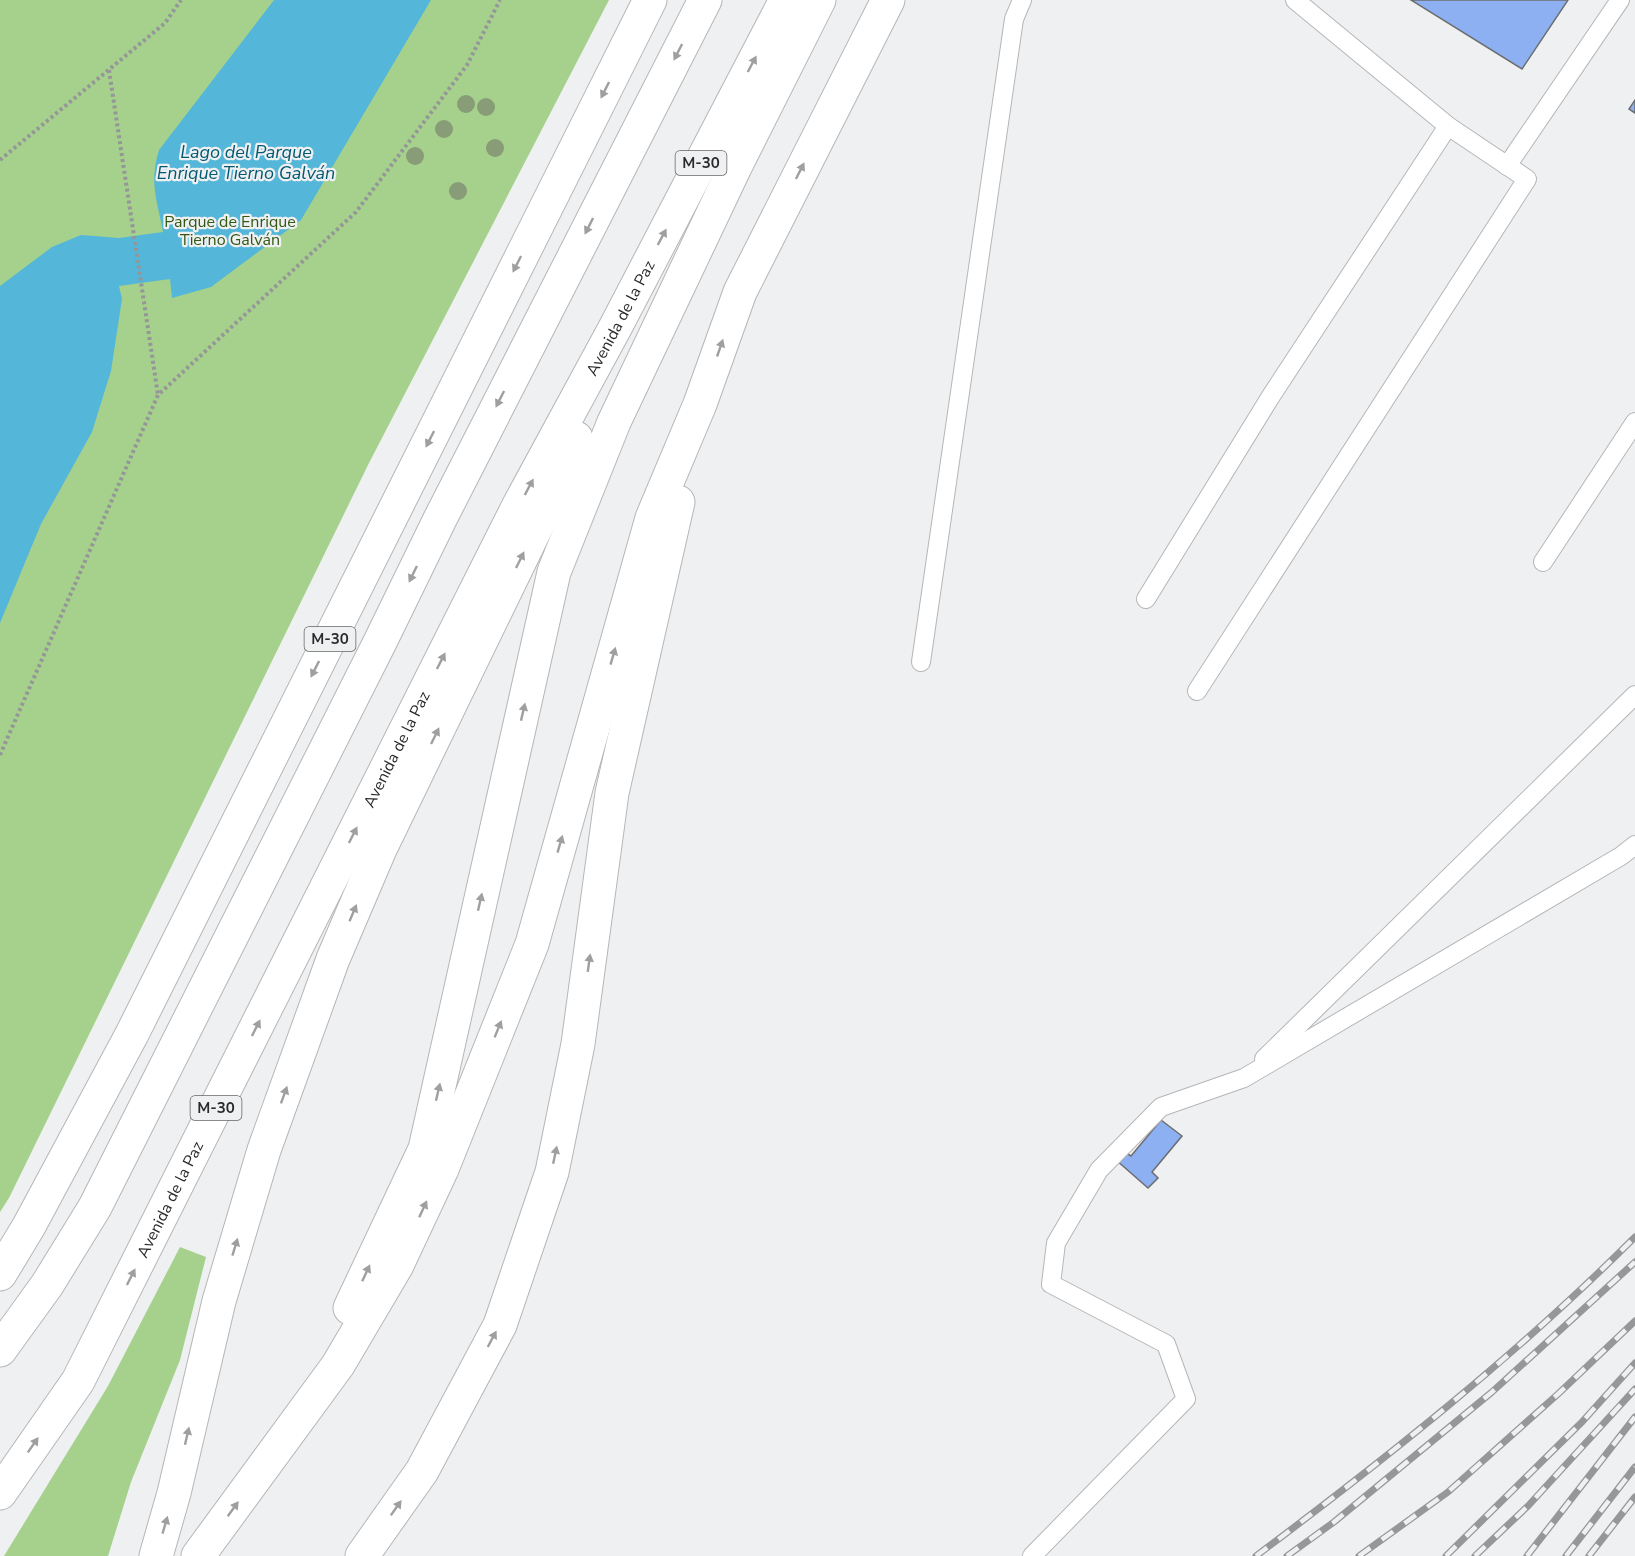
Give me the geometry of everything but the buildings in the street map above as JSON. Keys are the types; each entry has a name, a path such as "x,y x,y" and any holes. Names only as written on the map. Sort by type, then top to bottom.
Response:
{"highway":[{"name":"M-30","path":"0,1274 29,1226 132,1034 650,0"},
{"path":"0,1350 47,1285 95,1206 440,519 705,0"},
{"name":"Avenida de la Paz","path":"0,1493 78,1381 519,505 616,326 786,0"},
{"path":"295,1423 425,1149 554,572 614,422 735,167 819,0"},
{"path":"198,1556 338,1365 397,1265 442,1169 532,944 652,518 700,404 740,292 888,0"},
{"path":"156,1556 174,1493 222,1290 264,1150 333,959 380,849 566,466 616,326"},
{"path":"362,1556 423,1471 500,1325 552,1172 578,1044 612,793 700,404"}],"lane":[{"path":"921,662 1014,19 1022,0"},
{"path":"1197,691 1527,179 1448,126 1295,0"},
{"path":"1507,165 1620,0"},
{"path":"1146,599 1271,396 1448,126"},
{"path":"1543,562 1635,422"},
{"path":"1244,1078 1635,694"},
{"path":"1032,1556 1186,1399 1166,1344 1051,1284 1056,1243 1099,1170 1161,1107 1244,1078 1600,868 1635,845"}],"path":[{"path":"0,160 165,23 181,0"},
{"path":"0,755 158,395 356,212 467,65 500,0"},
{"path":"109,70 158,395"}],"green space":[{"name":"Parque de Enrique Tierno Galván","path":"0,0 609,0 369,463 9,1198 0,1212"},
{"path":"180,1247 206,1257 180,1360 131,1482 108,1556 4,1556 108,1386"}],"water":[{"name":"Lago del Parque Enrique Tierno Galván","path":"274,0 431,0 301,220 211,287 172,298 170,279 119,286 122,299 111,371 92,432 41,524 0,623 0,286 52,247 81,235 119,238 163,232 154,182 159,150"}],"railway":[{"path":"1256,1556 1451,1403 1545,1322 1635,1237"},
{"path":"1287,1556 1334,1522 1492,1392 1635,1262"},
{"path":"1359,1556 1448,1492 1558,1394 1635,1321"},
{"path":"1446,1556 1582,1422 1635,1363"},
{"path":"1475,1556 1528,1506 1635,1389"},
{"path":"1527,1556 1635,1417"},
{"path":"1566,1556 1635,1467"},
{"path":"1589,1556 1635,1497"}]}
